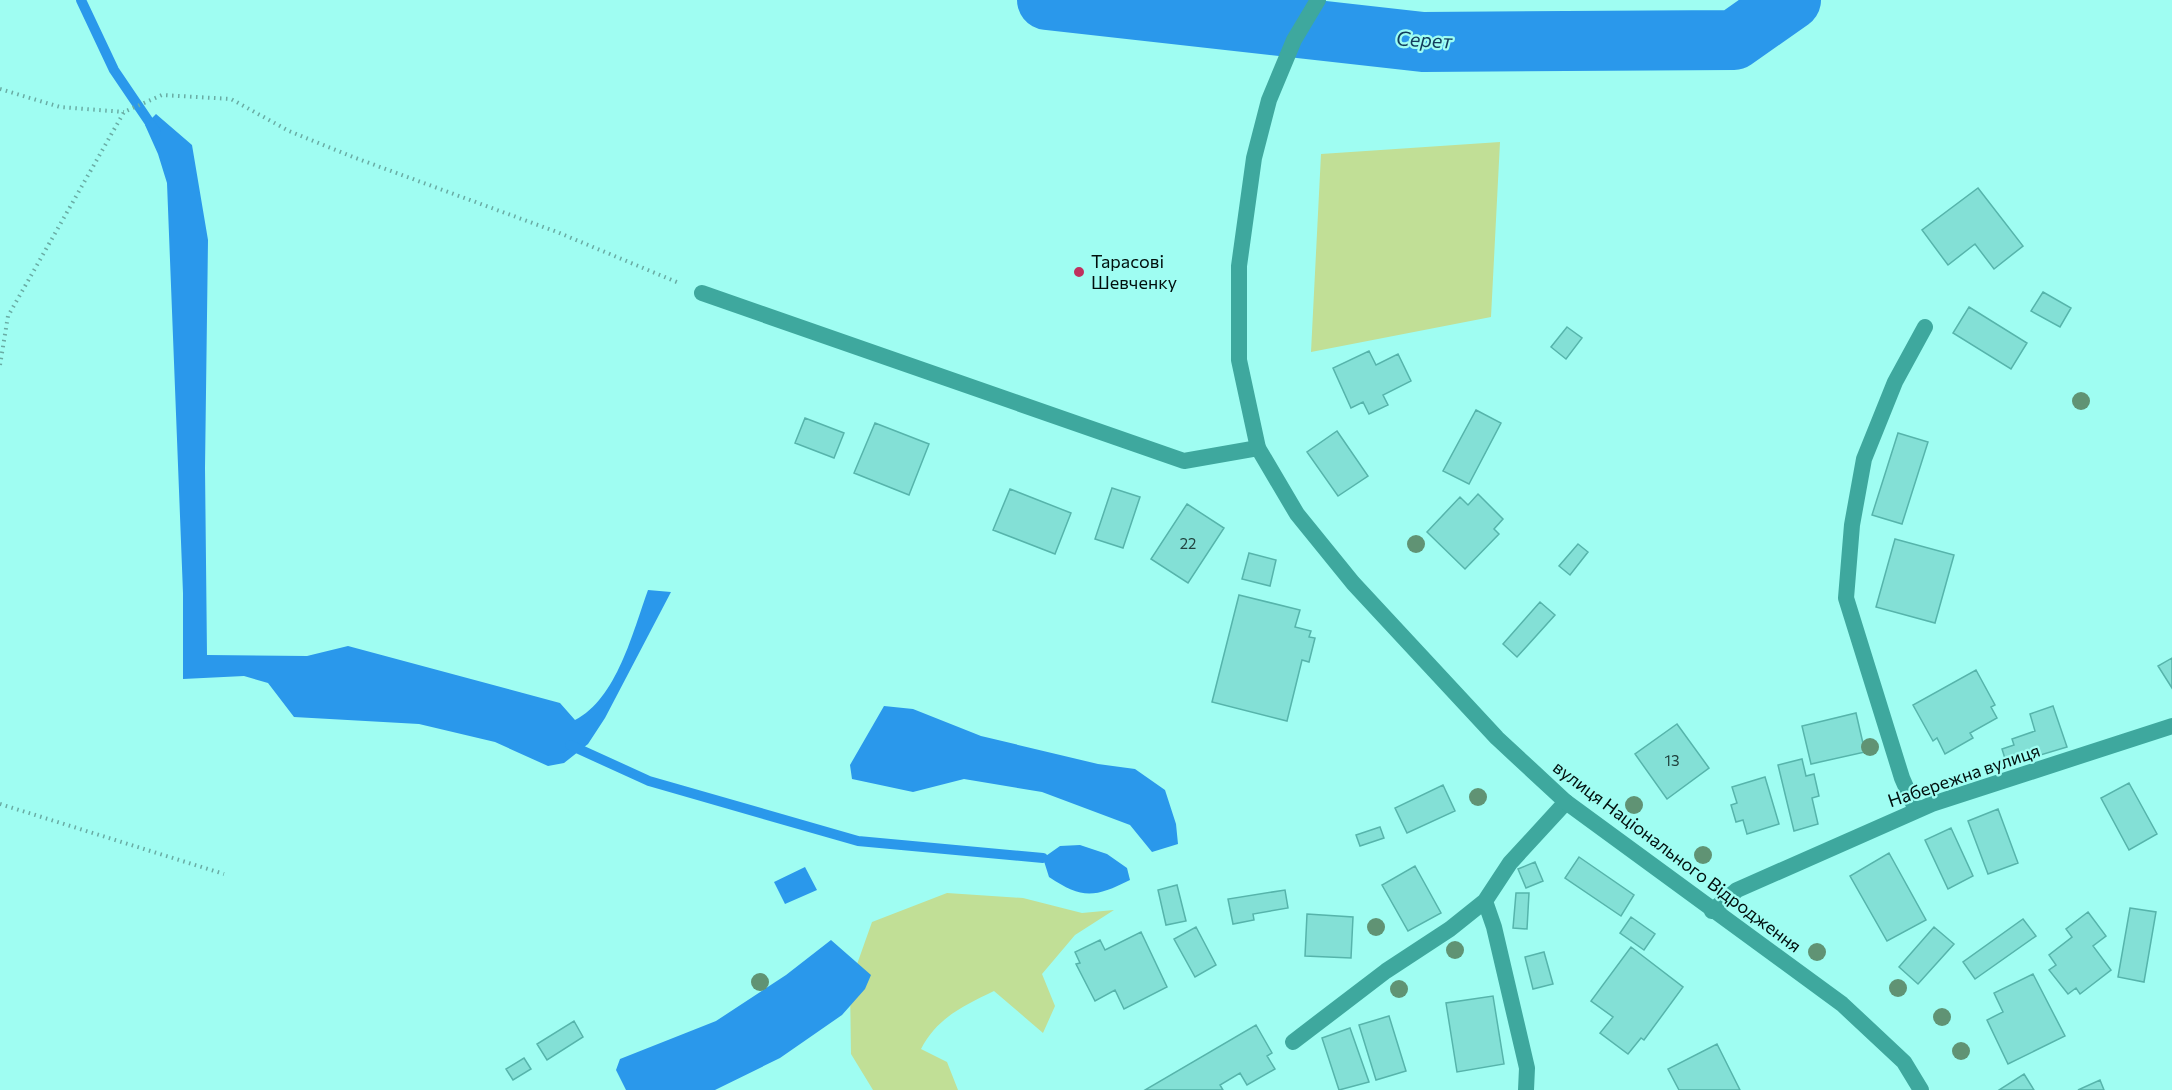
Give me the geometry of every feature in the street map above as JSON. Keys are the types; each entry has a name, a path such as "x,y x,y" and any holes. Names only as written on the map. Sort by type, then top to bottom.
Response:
{"street":[{"name":"вулиця Національного Відродження","path":"1318,0 1294,40 1269,100 1254,158 1239,266 1239,360 1258,448 1297,514 1353,582 1497,738 1566,802 1842,1004 1904,1062 1921,1090"},
{"path":"702,292 1184,461 1258,448"},
{"path":"1916,810 1902,778 1846,598 1852,525 1864,459 1895,382 1925,327"},
{"name":"Набережна вулиця","path":"1712,911 1737,890 1916,810 2172,726"},
{"path":"1293,1042 1386,971 1450,929 1485,901 1510,863 1566,802"},
{"path":"1485,901 1494,927 1527,1068 1526,1090"}],"path":[{"path":"0,89 60,107 124,112 162,95 231,99 290,130 353,157 557,232 702,292"},
{"path":"0,364 8,316 124,112"},
{"path":"0,804 224,874"}],"green space":[{"path":"1500,142 1491,317 1311,352 1321,154"},
{"path":"947,893 1023,898 1082,913 1114,910 1075,935 1042,974 1055,1006 1043,1033 994,991 961,1008 943,1021 927,1038 921,1049 947,1062 958,1090 873,1090 851,1054 850,984 872,922"}],"water":[{"path":"156,114 192,145 208,240 205,468 207,655 307,656 348,646 560,703 575,720 590,710 613,680 629,644 648,590 671,592 605,718 588,744 564,763 548,766 495,742 419,724 294,717 268,683 244,676 183,679 183,593 167,183 158,154 145,125"},
{"path":"884,706 913,709 981,736 1098,764 1135,769 1165,790 1176,824 1178,844 1152,852 1130,825 1042,792 964,779 913,792 852,779 850,765"},
{"path":"1080,845 1107,854 1127,868 1130,880 1107,890 1088,894 1071,889 1049,877 1043,858 1060,846"},
{"path":"805,867 817,890 785,904 774,882"},
{"path":"831,940 871,975 865,989 842,1015 780,1058 715,1090 626,1090 616,1070 620,1059 716,1021 786,975"}],"building":[{"path":"1978,188 2023,246 1994,269 1975,244 1948,265 1922,230"},
{"path":"2043,292 2071,308 2060,327 2031,311"},
{"path":"1969,307 2027,343 2011,369 1953,333"},
{"path":"1567,327 1582,338 1566,359 1551,347"},
{"path":"1369,351 1376,365 1398,354 1411,381 1383,395 1388,405 1369,414 1363,402 1351,408 1333,368"},
{"path":"1476,410 1501,423 1469,484 1443,471"},
{"path":"805,418 844,433 834,458 795,443"},
{"path":"875,423 929,444 909,495 854,473"},
{"path":"1337,431 1368,476 1338,496 1307,452"},
{"path":"1898,433 1928,442 1902,524 1872,515"},
{"path":"1112,488 1140,497 1123,548 1095,539"},
{"path":"1010,489 1071,513 1055,554 993,530"},
{"path":"1478,494 1503,519 1494,529 1499,534 1465,569 1427,532 1460,497 1468,505"},
{"path":"1187,504 1224,528 1188,583 1151,559"},
{"path":"1895,539 1954,555 1935,623 1876,607"},
{"path":"1578,544 1588,552 1570,575 1559,566"},
{"path":"1249,553 1276,560 1270,586 1242,579"},
{"path":"1239,595 1300,610 1295,627 1311,631 1309,637 1315,638 1309,662 1302,660 1287,721 1212,702"},
{"path":"1540,602 1555,615 1517,657 1503,644"},
{"path":"2172,658 2172,688 2158,666"},
{"path":"1976,670 1995,705 1991,707 1997,718 1970,733 1973,738 1945,754 1937,738 1933,741 1913,705"},
{"path":"2053,706 2067,747 2007,765 2002,749 2014,745 2012,739 2035,731 2030,714"},
{"path":"1856,713 1865,752 1811,764 1802,726"},
{"path":"1677,724 1709,768 1667,799 1635,754"},
{"path":"1802,759 1806,776 1814,774 1819,796 1812,798 1818,824 1794,831 1778,765"},
{"path":"1765,777 1779,824 1747,834 1743,820 1736,822 1731,805 1737,803 1732,787"},
{"path":"2129,783 2157,834 2129,850 2101,798"},
{"path":"1443,785 1455,811 1407,833 1395,808"},
{"path":"1998,809 2018,863 1988,874 1968,821"},
{"path":"1380,827 1384,838 1360,846 1356,835"},
{"path":"1951,828 1973,876 1948,889 1925,840"},
{"path":"1889,853 1926,920 1887,941 1850,876"},
{"path":"1579,857 1634,895 1621,916 1565,878"},
{"path":"1535,862 1543,881 1526,888 1518,869"},
{"path":"1415,866 1441,913 1408,931 1382,885"},
{"path":"1177,885 1186,921 1166,925 1158,890"},
{"path":"1285,890 1288,908 1253,914 1254,920 1233,924 1228,899"},
{"path":"1516,893 1529,893 1527,929 1513,928"},
{"path":"2130,908 2156,912 2144,982 2118,977"},
{"path":"2088,912 2106,936 2093,946 2111,970 2080,994 2076,988 2068,994 2049,970 2056,965 2049,955 2072,937 2066,929"},
{"path":"1307,914 1353,917 1351,958 1305,956"},
{"path":"1631,917 1655,934 1644,950 1620,933"},
{"path":"2023,919 2036,936 1975,979 1963,962"},
{"path":"1196,927 1216,965 1195,977 1174,939"},
{"path":"1934,927 1954,944 1918,984 1899,967"},
{"path":"1141,932 1167,987 1124,1009 1115,990 1095,1001 1076,964 1080,963 1075,952 1100,940 1105,950"},
{"path":"1631,947 1683,987 1644,1040 1641,1038 1628,1054 1600,1033 1613,1017 1591,1001"},
{"path":"1544,952 1553,984 1533,989 1525,957"},
{"path":"2033,974 2065,1036 2008,1064 1987,1020 2003,1012 1994,993"},
{"path":"1493,996 1504,1064 1457,1072 1446,1003"},
{"path":"1389,1016 1406,1071 1376,1080 1359,1025"},
{"path":"574,1021 583,1037 547,1060 537,1044"},
{"path":"1256,1025 1272,1053 1267,1056 1275,1069 1247,1085 1240,1073 1220,1085 1223,1090 1145,1090"},
{"path":"1350,1028 1369,1082 1339,1090 1322,1038"},
{"path":"1717,1044 1740,1090 1679,1090 1668,1069"},
{"path":"524,1058 531,1069 513,1080 506,1069"},
{"path":"2024,1074 2034,1090 1999,1090"},
{"path":"2100,1080 2104,1090 2078,1090"}],"waterway":[{"path":"81,0 114,70 156,132"},
{"name":"Серет","path":"1047,0 1423,42 1734,40 1791,0"},
{"path":"570,745 649,781 858,841 1043,858"}],"place":[{"name":"Тарасові Шевченку","path":"1079,272"}]}
